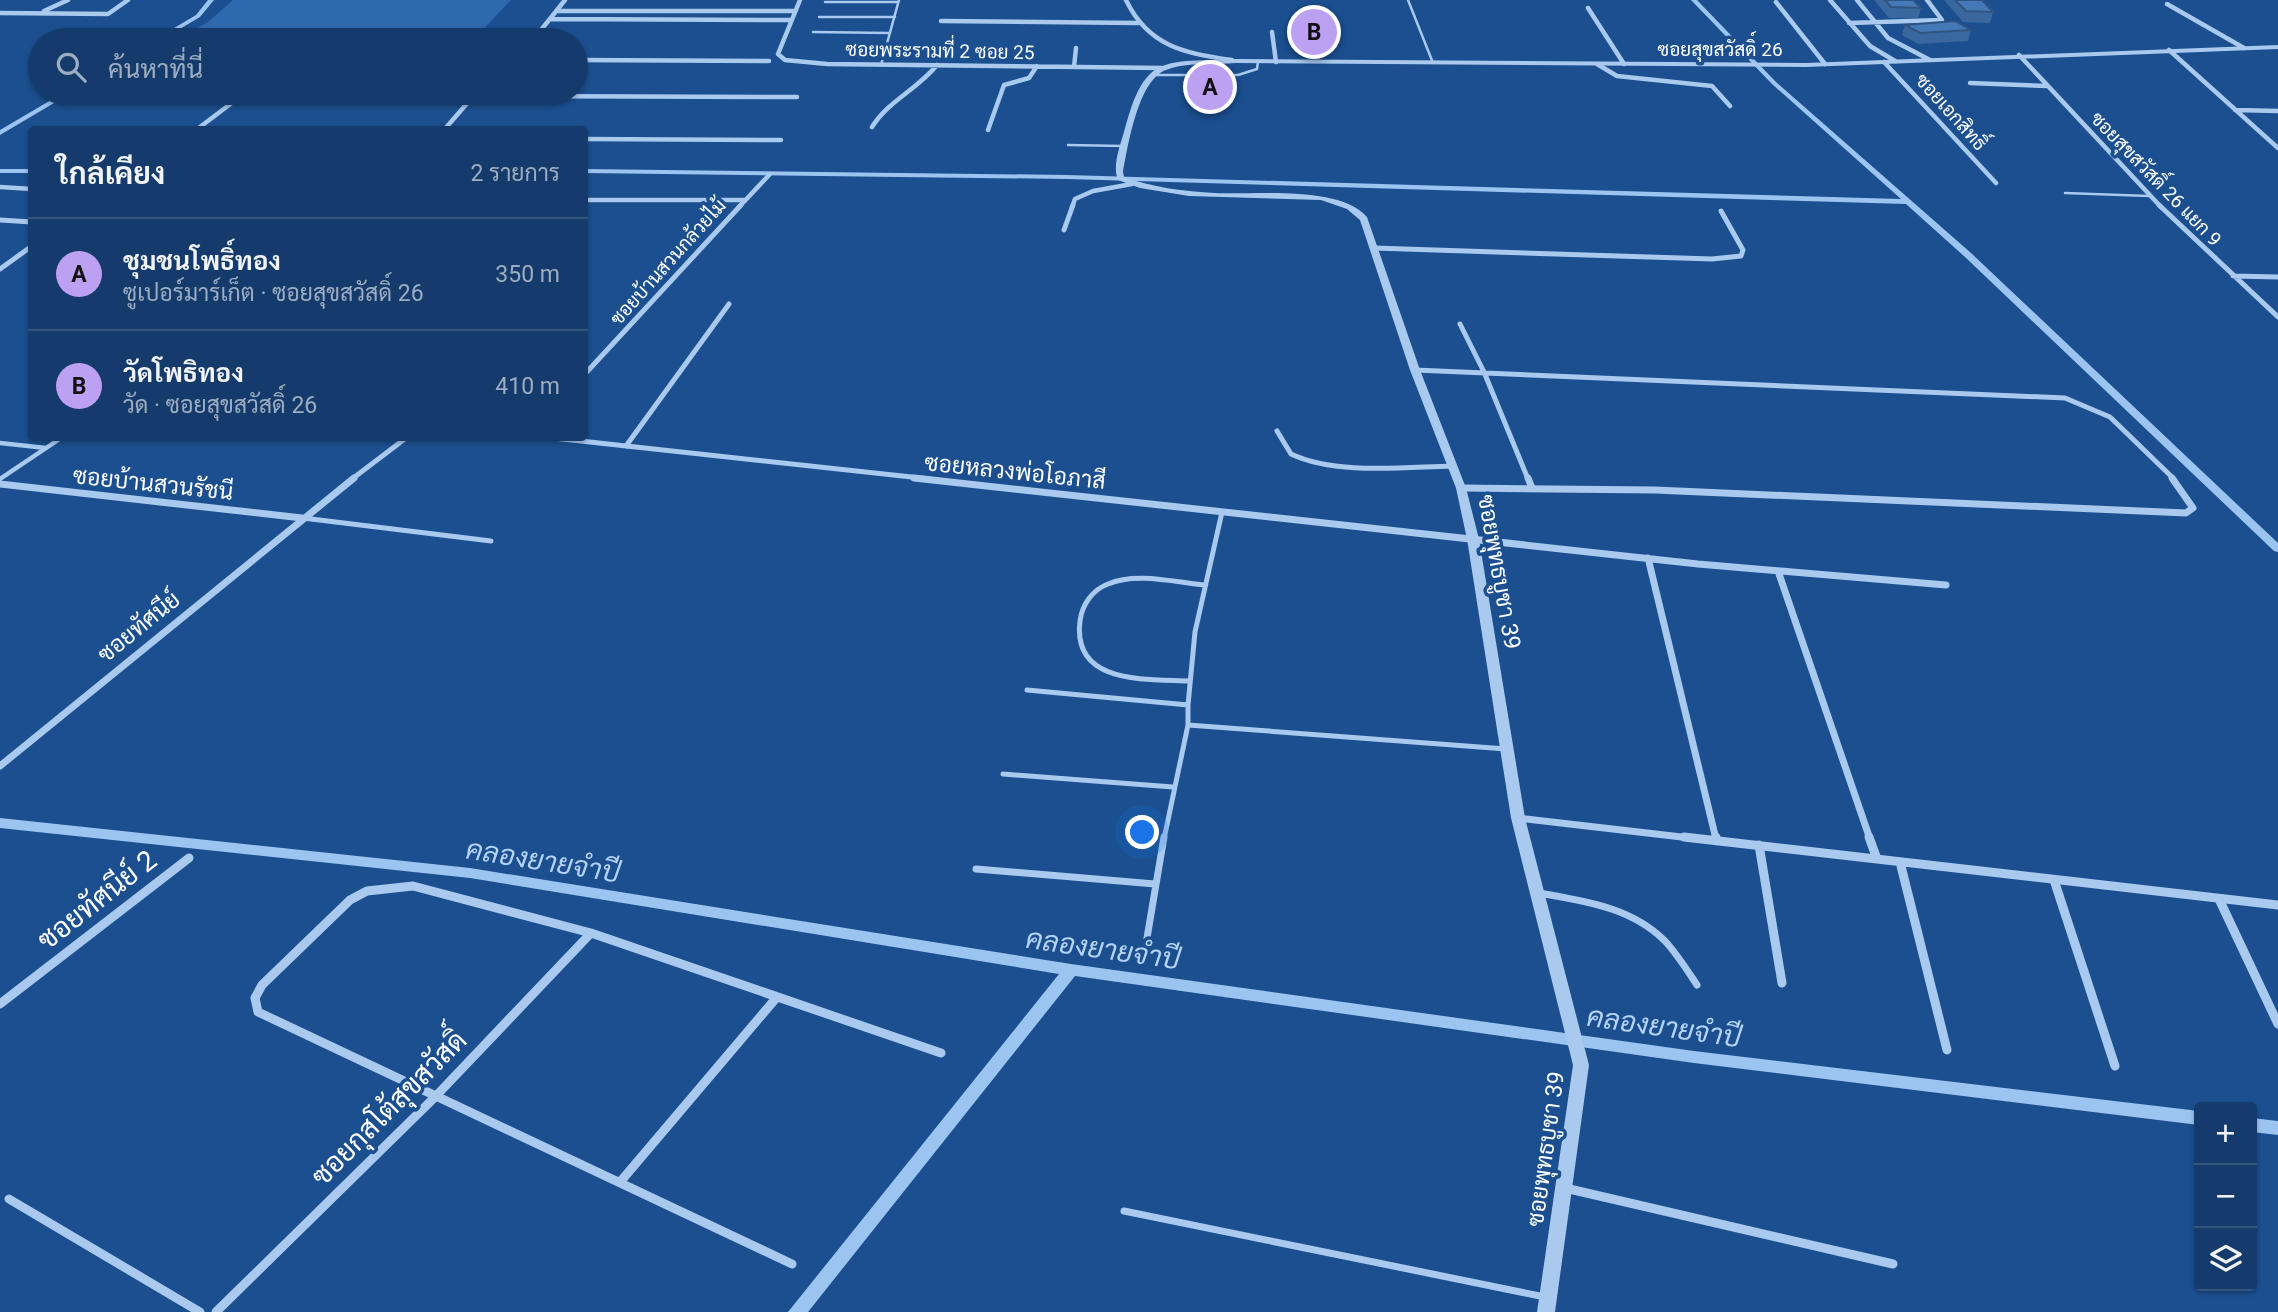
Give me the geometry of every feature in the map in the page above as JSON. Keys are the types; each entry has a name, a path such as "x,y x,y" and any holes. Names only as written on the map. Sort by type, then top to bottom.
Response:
{"street":[{"path":"40,13 68,0"},
{"path":"0,13 108,13 128,0"},
{"path":"543,28 565,0"},
{"name":"ซอยพระรามที่ 2 ซอย 25","path":"800,0 778,54 780,58 812,64 1037,66 1158,71"},
{"path":"1126,0 1138,23 1164,45 1201,56 1236,61"},
{"path":"1830,0 1870,47 1895,61"},
{"path":"1857,0 1888,38 1930,60"},
{"path":"1849,23 1942,20 1927,0"},
{"path":"1776,2 1825,64"},
{"path":"2167,4 2244,48"},
{"path":"1588,8 1624,64"},
{"path":"556,11 795,11"},
{"path":"678,19 683,11"},
{"path":"550,19 792,20"},
{"path":"941,21 1138,23"},
{"path":"1272,32 1276,62"},
{"name":"ซอยสุขสวัสดิ์ 26","path":"1158,71 1236,61 1806,65 2278,47"},
{"path":"1074,67 1076,48"},
{"path":"2169,50 2278,148"},
{"name":"ซอยสุขสวัสดิ์ 26 แยก 9","path":"2019,55 2149,196 2278,317"},
{"path":"588,60 769,61"},
{"name":"ซอยเอกสิทธิ์","path":"1884,62 1996,183"},
{"path":"1597,64 1617,76 1632,79 1712,86 1730,106"},
{"path":"872,127 877,117 898,97 929,76 937,65"},
{"path":"988,130 1000,90 1010,82 1029,78 1037,66"},
{"path":"1132,184 1121,178 1119,172 1130,119 1158,71"},
{"path":"1970,83 2048,86"},
{"path":"588,95 797,97"},
{"path":"201,126 229,105"},
{"path":"447,126 466,105"},
{"path":"2235,110 2278,111"},
{"path":"588,139 781,140"},
{"name":"ซอยบ้านสวนกล้วยไม้","path":"588,371 770,174"},
{"path":"1064,230 1076,200 1093,191 1132,184"},
{"name":"ซอยพุทธบูชา 39","path":"1132,184 1167,191 1294,196 1340,202 1357,210 1364,219 1415,370 1461,488 1473,539 1518,818 1581,1065 1547,1305"},
{"path":"0,187 28,189"},
{"name":"ซอยบ้านสวนกล้วยไม้","path":"588,200 744,200"},
{"path":"1374,248 1712,258 1741,256 1743,250 1721,211"},
{"path":"0,220 28,222"},
{"path":"0,269 28,249"},
{"path":"2232,276 2278,277"},
{"path":"626,446 729,304"},
{"path":"1460,324 1485,372 1532,488"},
{"path":"1415,370 2065,398 2091,406 2109,416 2144,448 2192,501 2193,508 2186,513 2174,513 1682,492 1461,488"},
{"path":"1278,431 1284,447 1291,455 1305,461 1328,464 1452,466"},
{"path":"302,518 402,441"},
{"name":"ซอยหลวงพ่อโอภาสี","path":"580,441 1648,558 1946,585"},
{"name":"ซอยบ้านสวนรัชนี","path":"0,484 302,518"},
{"name":"ซอยทัศนีย์","path":"0,766 302,518"},
{"path":"1648,558 1717,841"},
{"path":"1778,571 1877,859"},
{"path":"1518,818 2278,905"},
{"path":"1759,845 1782,983"},
{"name":"ซอยทัศนีย์ 2","path":"0,1004 189,858"},
{"path":"1900,862 1947,1050"},
{"path":"2053,880 2115,1066"},
{"path":"792,1264 258,1012 255,998 262,985 350,900 367,891 413,886 591,933 942,1053"},
{"path":"2219,899 2278,1024"},
{"name":"ซอยกุสโต้สุขสวัสดิ์","path":"216,1312 435,1097 591,933"},
{"path":"621,1181 777,997"},
{"path":"1564,1188 1893,1264"},
{"path":"9,1199 200,1312"}],"lane":[{"path":"1408,0 1433,63"},
{"path":"825,2 899,1 881,65"},
{"path":"819,17 895,17"},
{"path":"813,33 890,33"},
{"path":"1158,71 1238,75 1257,69 1258,61"},
{"path":"1068,145 1124,146"},
{"path":"2065,193 2149,196"},
{"path":"0,479 56,441"},
{"path":"0,443 46,448"},
{"path":"1147,938 1172,787 1188,725 1188,681 1193,638 1222,512"},
{"path":"302,518 491,541"},
{"path":"1188,681 1110,673 1086,662 1079,648 1077,632 1082,610 1097,589 1115,581 1204,585"},
{"path":"1027,690 1188,705"},
{"path":"1188,725 1507,750"},
{"path":"1003,774 1172,787"},
{"path":"976,869 1155,884"},
{"path":"1536,893 1605,904 1641,919 1665,941 1697,985"},
{"path":"1124,1211 1547,1305"}],"shaded area":[{"path":"233,0 511,0 484,28 198,28"}],"building":[{"path":"1885,0 1913,0 1921,8 1891,7"},
{"path":"1955,0 1982,0 1993,12 1966,11"},
{"path":"1955,21 1971,30 1920,33 1905,25"}],"waterway":[{"path":"178,28 198,16 211,0"},
{"path":"1694,0 1774,83 1908,202"},
{"path":"0,133 48,105"},
{"path":"0,171 28,171"},
{"path":"588,171 1067,177 1908,202"},
{"path":"1908,202 1968,255 2278,549"},
{"name":"คลองยายจำปี","path":"0,823 470,873 1071,970"},
{"path":"797,1312 1071,970"},
{"name":"คลองยายจำปี","path":"1071,970 1694,1057 2194,1117"},
{"name":"คลองยายจำปี","path":"2257,1126 2278,1128"}],"place":[{"name":"วัดโพธิทอง","path":"1314,32"},
{"name":"ชุมชนโพธิ์ทอง","path":"1210,87"}]}
